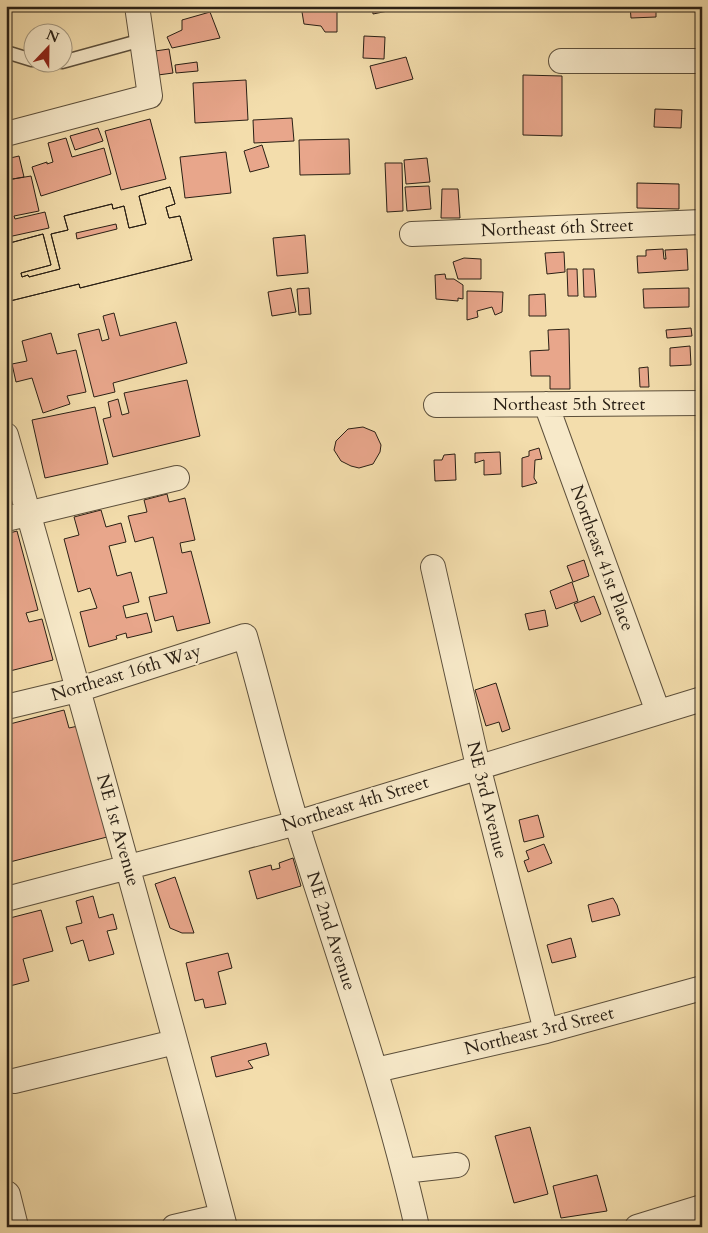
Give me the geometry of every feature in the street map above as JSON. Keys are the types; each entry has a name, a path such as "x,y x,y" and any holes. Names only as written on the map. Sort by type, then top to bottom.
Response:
{"street":[{"path":"6,134 150,96 137,6"},
{"path":"561,61 702,61"},
{"name":"Northeast 6th Street","path":"412,234 702,222"},
{"name":"Northeast 5th Street","path":"436,405 702,403"},
{"name":"Northeast 41st Place","path":"546,404 658,712"},
{"name":"NE 1st Avenue","path":"6,435 18,517 77,690 129,867 223,1222"},
{"path":"18,517 177,478"},
{"name":"NE 3rd Avenue","path":"433,567 478,766 546,1032"},
{"name":"Northeast 16th Way","path":"6,707 77,690 245,636"},
{"name":"NE 2nd Avenue","path":"245,636 297,823 376,1070 404,1171 417,1227"},
{"name":"Northeast 4th Street","path":"6,899 297,823 478,766 702,699"},
{"name":"Northeast 3rd Street","path":"376,1070 546,1032 702,988"},
{"path":"14,1081 175,1042"},
{"path":"404,1171 457,1165"},
{"path":"6,1196 14,1227"},
{"path":"638,1227 702,1207"},
{"path":"174,1227 223,1222"}],"lane":[{"path":"72,59 142,40"},
{"path":"6,52 22,57"}],"building":[{"path":"301,6 337,6 337,32 325,32 321,26 304,24"},
{"path":"372,6 413,6 373,14"},
{"path":"630,6 656,6 656,17 631,18"},
{"path":"210,12 220,38 172,48 167,37 182,30 182,20"},
{"path":"364,36 385,37 384,59 363,58"},
{"path":"169,49 173,73 158,75 155,51"},
{"path":"406,57 413,79 376,89 370,66"},
{"path":"197,62 198,71 176,73 175,65"},
{"path":"523,75 562,76 562,136 523,135"},
{"path":"246,80 248,120 195,123 193,83"},
{"path":"655,109 682,110 681,128 654,127"},
{"path":"292,118 294,141 254,143 253,120"},
{"path":"150,119 166,179 121,190 105,131"},
{"path":"98,128 103,141 75,150 70,136"},
{"path":"66,138 72,157 104,148 111,174 41,196 32,167 53,162 48,143"},
{"path":"349,139 350,174 300,175 299,140"},
{"path":"262,145 269,167 250,172 244,151"},
{"path":"226,152 231,193 185,198 180,157"},
{"path":"19,156 24,177 7,180 31,176 39,211 14,216 15,219 45,212 49,228 8,237 6,235 6,159"},
{"path":"427,158 430,182 406,184 404,160"},
{"path":"385,163 402,163 403,211 387,212"},
{"path":"637,183 679,184 679,209 637,208"},
{"path":"429,186 431,209 407,211 405,187"},
{"path":"170,187 175,204 166,207 169,218 180,216 192,260 80,288 79,284 6,302 6,244 43,234 51,265 21,273 22,277 60,269 51,234 68,230 64,216 112,204 113,209 124,206 129,228 146,224 139,196","holes":["116,224 117,229 77,239 76,233"]},
{"path":"170,187 175,204 166,207 169,218 180,216 192,260 80,288 79,284 6,302 6,244 43,234 51,265 21,273 22,277 60,269 51,234 68,230 64,216 112,204 113,209 124,206 129,228 146,224 139,196"},
{"path":"442,189 458,189 460,218 441,218"},
{"path":"305,235 308,273 277,276 273,238"},
{"path":"663,249 664,259 666,259 665,250 687,249 688,270 638,273 637,256 646,256 646,250"},
{"path":"564,252 565,272 547,274 545,253"},
{"path":"464,258 481,259 481,279 458,279 453,262"},
{"path":"567,269 577,269 578,296 568,296"},
{"path":"583,269 594,269 596,297 584,297"},
{"path":"445,274 446,279 454,279 463,285 463,299 458,298 458,301 436,299 435,275"},
{"path":"291,288 296,312 272,316 268,292"},
{"path":"309,288 311,314 299,315 297,289"},
{"path":"689,288 689,307 644,308 643,289"},
{"path":"467,291 503,292 502,312 495,315 492,307 477,311 478,317 467,320"},
{"path":"545,294 546,316 529,316 529,295"},
{"path":"114,313 120,336 176,322 187,363 113,383 115,392 94,397 78,334 99,329 102,341 109,339 103,316"},
{"path":"691,328 692,336 667,338 666,330"},
{"path":"569,329 570,389 550,389 550,376 531,376 530,351 549,350 548,330"},
{"path":"51,333 57,354 76,350 86,392 67,396 70,404 43,413 32,378 16,382 12,364 27,361 22,341"},
{"path":"690,346 691,365 670,366 670,348"},
{"path":"648,367 649,387 640,387 639,368"},
{"path":"187,380 200,436 113,457 103,419 111,417 108,402 118,399 122,415 129,413 124,393"},
{"path":"95,407 108,464 45,478 32,420"},
{"path":"363,427 375,432 381,445 380,452 373,464 359,468 341,461 334,450 336,441 348,429"},
{"path":"539,448 542,459 535,460 534,478 537,483 522,487 522,458 529,456 529,451"},
{"path":"500,452 501,474 484,475 484,460 475,463 475,453"},
{"path":"455,454 456,480 435,481 434,460 442,460 444,455"},
{"path":"167,494 169,502 185,498 195,540 180,543 182,553 191,551 210,623 177,631 173,616 155,621 149,597 167,593 153,537 135,542 128,516 147,512 144,500"},
{"path":"101,510 106,527 121,523 126,542 109,546 117,576 131,572 139,602 123,606 126,618 147,613 152,632 127,638 126,633 116,636 117,639 89,647 80,612 97,608 90,588 78,592 64,539 79,535 74,517"},
{"path":"17,531 38,610 26,613 29,622 42,619 53,660 6,672 6,534"},
{"path":"584,560 589,576 573,582 567,566"},
{"path":"572,582 578,601 556,609 550,591"},
{"path":"594,596 601,614 581,622 574,604"},
{"path":"545,610 548,626 529,630 525,614"},
{"path":"496,683 510,729 502,732 499,722 486,726 475,690"},
{"path":"64,710 69,728 78,726 107,837 6,863 6,725"},
{"path":"538,815 544,837 524,842 519,820"},
{"path":"544,844 552,863 528,872 524,861 529,859 526,851"},
{"path":"293,858 301,886 257,899 249,871 271,865 272,870 280,868 279,863"},
{"path":"175,877 194,933 182,933 170,928 155,884"},
{"path":"93,896 99,918 113,914 117,929 107,931 114,954 89,961 83,940 71,944 66,927 82,923 76,901"},
{"path":"613,898 620,915 592,922 588,905"},
{"path":"41,910 53,951 23,959 29,981 6,987 6,919"},
{"path":"571,938 576,957 552,963 547,945"},
{"path":"228,953 232,968 218,972 226,1004 205,1008 203,999 195,1001 186,963"},
{"path":"266,1043 269,1055 248,1061 253,1068 216,1077 211,1057"},
{"path":"530,1127 548,1194 514,1203 495,1136"},
{"path":"597,1175 607,1211 561,1218 553,1186"}]}
